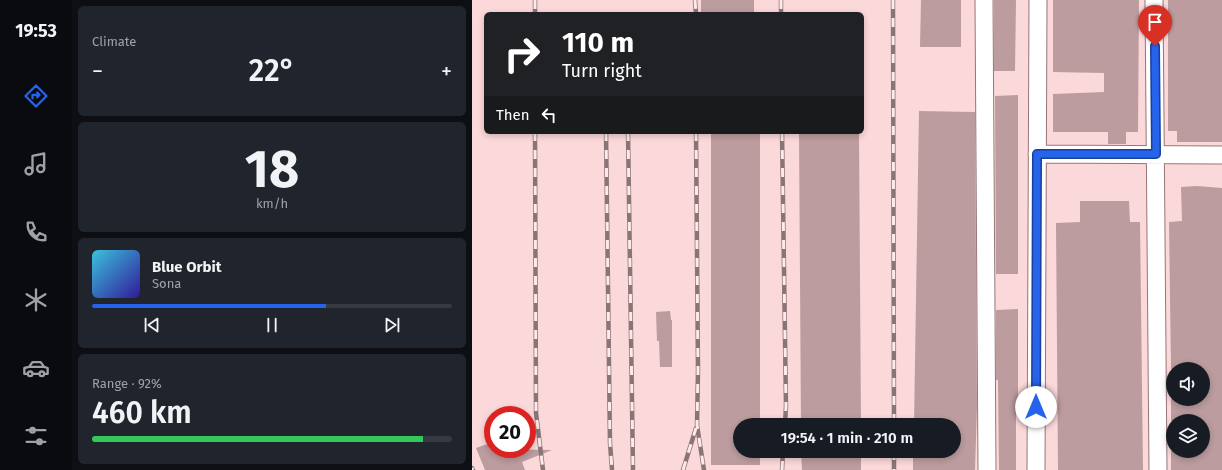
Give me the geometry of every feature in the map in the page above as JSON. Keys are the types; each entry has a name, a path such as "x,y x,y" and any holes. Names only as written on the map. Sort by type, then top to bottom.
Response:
{"lane":[{"path":"984,0 987,470"},
{"path":"1036,470 1038,0"},
{"path":"1154,0 1158,470"},
{"path":"1037,154 1222,155"}],"building":[{"path":"701,0 754,0 754,12 701,12"},
{"path":"921,0 961,0 961,47 920,47"},
{"path":"994,0 1016,0 1015,71 994,71"},
{"path":"1053,0 1139,0 1138,132 1126,132 1126,144 1108,144 1108,132 1053,132 1053,94 1104,92 1104,73 1053,72"},
{"path":"1168,0 1222,0 1222,142 1177,142 1177,131 1168,131"},
{"path":"1018,95 1018,274 996,274 995,96"},
{"path":"919,111 975,112 977,406 975,470 913,470 913,458 961,458 961,418 914,418"},
{"path":"711,134 760,134 760,418 733,418 733,458 760,458 760,465 711,465"},
{"path":"799,134 859,134 861,418 801,418"},
{"path":"1197,186 1222,188 1222,470 1171,470 1171,458 1210,458 1210,414 1171,414 1171,406 1210,406 1210,362 1171,362 1169,222 1182,221 1181,187"},
{"path":"1080,201 1129,201 1130,222 1140,222 1143,470 1058,470 1056,223 1080,222"},
{"path":"1018,309 1018,406 1016,406 1016,470 999,470 998,380 996,380 996,310"},
{"path":"670,311 672,320 672,367 660,367 656,312"},
{"path":"484,445 484,458 532,458 522,462 525,470 485,470 476,448"},
{"path":"536,450 552,450 536,456"},
{"path":"801,458 861,458 861,470 802,470"}],"railway":[{"path":"535,0 535,12"},
{"path":"695,0 696,12"},
{"path":"781,0 781,12"},
{"path":"893,0 894,418"},
{"path":"535,134 536,413 543,470"},
{"path":"606,134 610,443 612,470"},
{"path":"628,134 633,470"},
{"path":"696,134 697,425 704,470"},
{"path":"782,134 785,418"},
{"path":"683,470 696,428"},
{"path":"782,470 783,458"},
{"path":"894,458 894,470"}],"route":[{"path":"1036,407 1037,154 1156,154 1155,46"}]}
